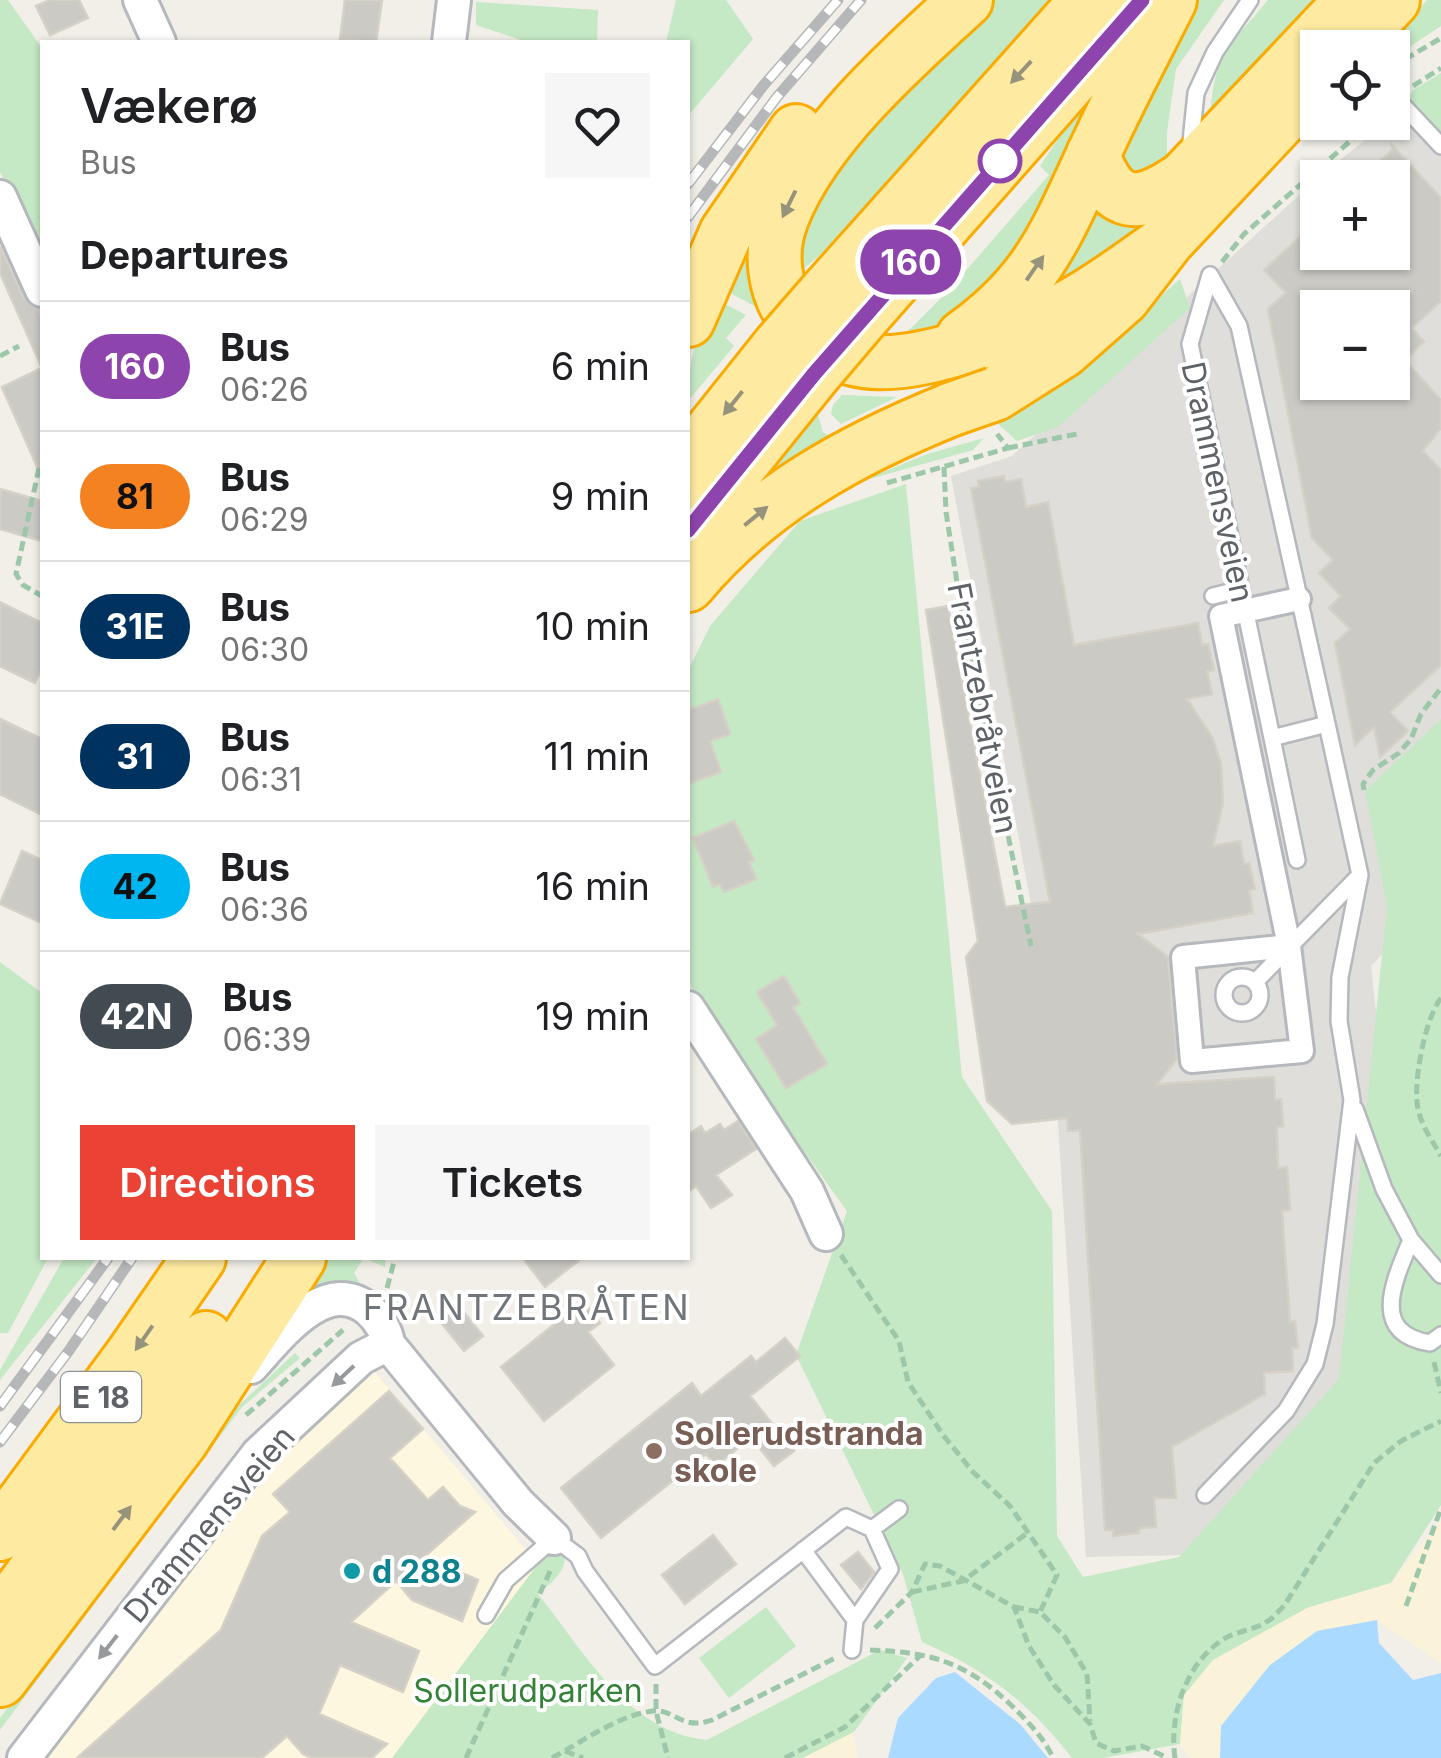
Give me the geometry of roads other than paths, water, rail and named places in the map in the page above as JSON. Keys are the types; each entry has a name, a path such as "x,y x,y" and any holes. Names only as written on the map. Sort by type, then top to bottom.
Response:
{"highway":[{"path":"690,315 726,233 778,155 854,62 914,0"},
{"path":"966,0 904,56 848,118 791,197 780,222 775,248 778,290 784,305 809,336 826,348 865,362 907,362 937,355 1024,329 1067,308 1167,241"},
{"path":"690,458 797,360 1087,0"},
{"path":"846,302 1142,0"},
{"path":"937,355 997,313 1026,281 1056,238 1170,0"},
{"path":"1093,154 1102,180 1118,196 1137,201 1159,196 1184,178 1352,0"},
{"path":"1365,30 1393,0"},
{"path":"690,583 746,524 818,472 873,443 974,402 1063,351 1123,298 1167,241 1300,99"},
{"path":"690,527 797,360"},
{"name":"E 18","path":"0,1534 198,1260"},
{"name":"E 18","path":"0,1618 180,1376 258,1260"},
{"path":"0,1680 182,1440 298,1260"}],"street":[{"path":"140,0 158,40"},
{"path":"449,40 454,0"},
{"path":"0,197 10,246 40,287"},
{"path":"1289,946 1183,957 1192,1061 1302,1051 1289,946 1221,616 1243,600 1299,599"},
{"path":"690,1011 807,1192 826,1234"},
{"path":"182,1440 299,1317 322,1302 340,1300 368,1309 387,1333 388,1344 518,1503 558,1541"},
{"name":"Drammensveien","path":"24,1758 258,1454 362,1358 388,1344"}],"lane":[{"path":"1189,164 1196,93 1215,52 1250,0"},
{"path":"1410,113 1441,146"},
{"name":"Drammensveien","path":"1297,860 1190,344 1210,276 1239,326 1360,875"},
{"path":"1213,596 1243,600"},
{"path":"1272,738 1327,724"},
{"path":"1256,982 1360,875"},
{"path":"1360,875 1340,976 1340,1022 1352,1100 1384,1190 1411,1240 1441,1275"},
{"path":"1205,1494 1286,1411 1315,1364 1327,1307 1352,1100"},
{"path":"1411,1240 1394,1281 1389,1307 1397,1326 1412,1340 1436,1339"},
{"path":"872,1528 898,1509"},
{"path":"486,1615 506,1580 558,1541 578,1556 655,1666 846,1517 872,1528 890,1569 855,1620 852,1650"},
{"path":"803,1550 855,1620"}],"water":[{"path":"1377,1620 1379,1643 1413,1680 1441,1673 1441,1758 1220,1758 1221,1726 1270,1665 1317,1631"},
{"path":"955,1672 1020,1724 1048,1758 888,1758 898,1718 936,1678"}],"railway":[{"path":"690,181 763,86 838,0"},
{"path":"690,214 777,97 861,0"},
{"path":"0,1406 107,1260"},
{"path":"0,1442 131,1260"}],"place":[{"name":"Sollerudstranda skole","path":"654,1451"},
{"name":"d 288","path":"352,1571"}],"district":[{"name":"FRANTZEBRÅTEN","path":"527,1307"}],"park label":[{"name":"Sollerudparken","path":"528,1690"}]}
